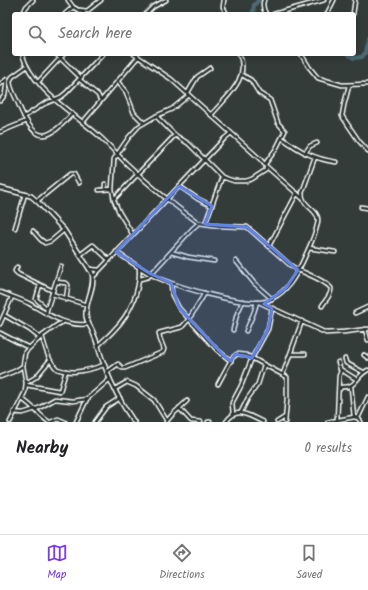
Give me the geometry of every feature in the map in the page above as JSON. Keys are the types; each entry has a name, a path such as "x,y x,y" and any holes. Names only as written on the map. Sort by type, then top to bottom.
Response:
{"street":[{"path":"24,12 26,7 33,0"},
{"path":"68,0 73,7 87,11 101,0"},
{"path":"148,12 166,0"},
{"path":"224,0 223,7 226,12"},
{"path":"264,0 263,10 264,12"},
{"path":"281,12 324,0"},
{"path":"328,12 334,0"},
{"path":"353,12 355,0"},
{"path":"67,12 73,7"},
{"path":"23,56 26,68 56,100 83,122 167,199 199,223 229,227 247,227 298,270 332,288 330,296 322,306"},
{"path":"24,117 44,104 56,100 66,93 101,56"},
{"path":"212,114 237,84 242,75 243,64 240,56"},
{"path":"303,56 309,67 318,78 336,84 349,86 368,84"},
{"path":"83,122 138,57 171,79 212,114 297,193 318,219 309,248 298,270 286,288 272,299 261,302 243,301 205,293 170,282 151,274 116,252"},
{"path":"38,82 60,58 98,95 101,101"},
{"path":"0,84 26,68"},
{"path":"133,235 119,212 114,200 112,189 113,162 117,154 135,130 156,116 172,109 188,95 197,77 210,68"},
{"path":"156,116 175,135 189,144 222,177 234,181 246,181 266,170 266,165 285,131 278,123 270,100 260,93 251,80 242,75"},
{"path":"0,101 5,95 9,79"},
{"path":"9,79 10,87 24,117 36,133 43,135 58,128 72,114"},
{"path":"118,82 126,92 134,114 144,123"},
{"path":"349,86 342,116 368,151"},
{"path":"0,132 27,121"},
{"path":"134,422 115,390 104,365 95,336 86,318 86,305 93,277 108,259 231,133"},
{"path":"114,200 175,135"},
{"path":"282,138 305,153 336,162"},
{"path":"305,153 310,146 317,143"},
{"path":"302,198 302,193 315,157"},
{"path":"37,201 70,174 74,174 79,183"},
{"path":"205,224 222,177"},
{"path":"105,184 105,189"},
{"path":"179,186 198,199 212,206"},
{"path":"0,188 33,197 64,230 92,273 93,277"},
{"path":"99,190 112,189"},
{"path":"269,246 297,193"},
{"path":"15,228 25,194"},
{"path":"361,207 368,208"},
{"path":"140,279 146,278 151,274 199,223"},
{"path":"33,231 45,243 64,230"},
{"path":"80,255 93,245 108,259"},
{"path":"309,248 335,252"},
{"path":"171,252 214,261"},
{"path":"236,261 254,283 272,299"},
{"path":"46,314 61,266"},
{"path":"18,267 16,273 66,300 86,305"},
{"path":"98,346 115,329 133,302 140,279 139,267"},
{"path":"89,269 100,270"},
{"path":"56,282 66,283 68,285 66,300"},
{"path":"170,282 174,300 179,308 216,349 230,361"},
{"path":"40,285 36,299 47,309"},
{"path":"0,292 64,322 89,324"},
{"path":"107,372 118,364 122,368 125,368 164,352 159,333 182,327 189,319 205,293"},
{"path":"0,324 12,297"},
{"path":"233,330 237,314 243,301"},
{"path":"246,331 257,302"},
{"path":"261,302 326,333 366,329 368,340"},
{"path":"355,313 368,307"},
{"path":"233,414 232,403 241,386 252,358 268,329 272,308"},
{"path":"4,315 41,337 50,360 57,369 66,371 82,371 104,365"},
{"path":"283,374 302,321"},
{"path":"10,422 22,399 26,384 23,366 24,355 41,337 57,325 64,322"},
{"path":"0,333 29,348"},
{"path":"36,342 44,343"},
{"path":"218,384 230,361 237,354 246,355 283,374 287,379 285,422"},
{"path":"291,354 305,354"},
{"path":"364,355 368,358"},
{"path":"345,359 346,363 365,371 368,375"},
{"path":"26,384 36,377 50,360"},
{"path":"337,421 339,376 341,372 338,362"},
{"path":"241,412 248,398 258,384 264,365"},
{"path":"0,377 23,366"},
{"path":"339,368 356,380"},
{"path":"26,384 60,391 66,371"},
{"path":"354,417 350,387 365,371"},
{"path":"76,422 87,399 110,379"},
{"path":"115,390 127,382 136,386 154,400 167,421 187,401"},
{"path":"339,392 341,387 350,387"},
{"path":"358,418 368,397"},
{"path":"95,422 106,407 120,398"},
{"path":"22,399 31,404 39,415 50,422 58,419 65,422"},
{"path":"14,412 23,413 55,399 73,401 87,399"},
{"path":"179,408 191,421 201,422"},
{"path":"226,422 233,414 241,412 264,422"},
{"path":"277,422 286,417"},
{"path":"328,422 354,417 358,418 361,422"}],"highlighted area":[{"path":"179,186 212,206 205,224 247,227 298,270 286,288 264,304 272,308 268,329 252,358 235,354 231,361 225,357 179,308 171,283 151,274 116,252"}],"waterway":[{"path":"253,12 254,5 259,0"},
{"path":"350,56 354,58 362,57 365,53 368,39"}]}
